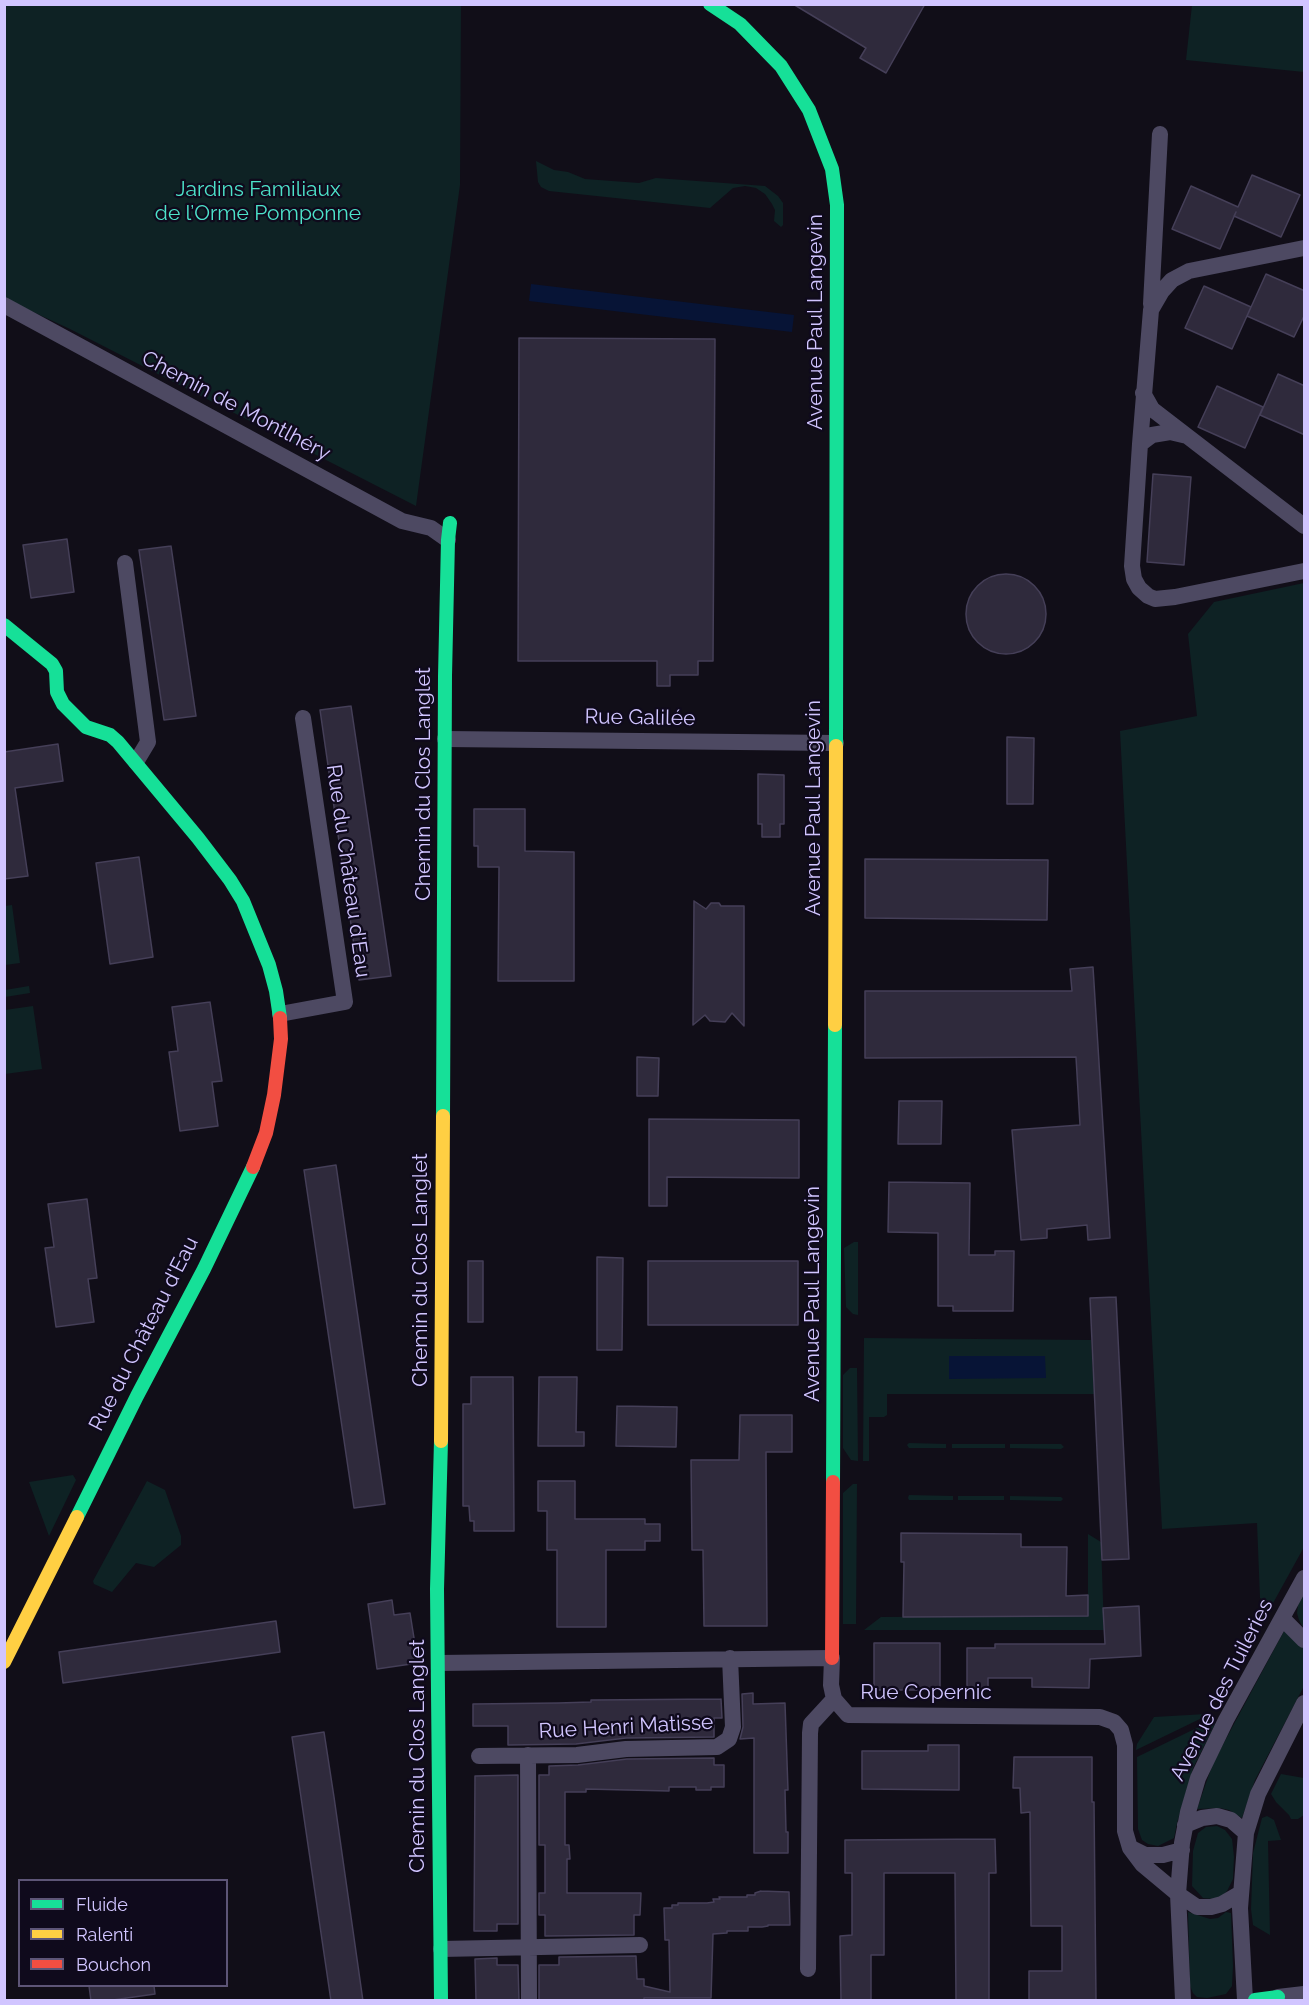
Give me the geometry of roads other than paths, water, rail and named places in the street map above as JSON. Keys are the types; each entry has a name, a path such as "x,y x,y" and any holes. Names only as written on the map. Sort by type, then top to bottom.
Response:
{"street":[{"name":"Avenue Paul Langevin","path":"710,4 740,24 761,44 781,66 809,110 832,169 837,205 832,1658"},
{"path":"1160,134 1151,310 1143,393 1132,566 1134,579 1139,588 1155,599 1305,572"},
{"path":"1151,310 1162,291 1172,280 1189,271 1305,248"},
{"name":"Chemin de Montlhéry","path":"4,305 392,516 402,521 449,531"},
{"path":"1143,393 1152,409 1305,526"},
{"path":"1140,444 1152,435 1170,432 1187,436"},
{"name":"Chemin du Clos Langlet","path":"441,2001 437,1589 441,1450 445,739 449,531"},
{"path":"124,563 148,742 136,762"},
{"name":"Rue du Château d'Eau","path":"4,625 52,664 56,671 59,698 75,717 93,731 110,735 136,762 198,838 243,902 269,965 280,1014 281,1039 274,1095 266,1133 256,1160 204,1269 9,1644 4,1662"},
{"name":"Rue du Château d'Eau","path":"280,1014 345,1002 303,718"},
{"name":"Rue Galilée","path":"445,739 836,743"},
{"name":"Avenue des Tuileries","path":"1183,2001 1178,1894 1185,1824 1198,1778 1226,1720 1305,1578"},
{"path":"1283,1619 1305,1640"},
{"name":"Rue Henri Matisse","path":"479,1755 577,1755 626,1749 717,1747 725,1744 733,1727 730,1658"},
{"path":"438,1664 832,1658"},
{"name":"Rue Copernic","path":"832,1658 831,1685 834,1699 848,1715 1100,1717 1114,1722 1121,1730 1125,1744 1125,1831 1130,1848"},
{"path":"808,1969 810,1733 811,1724 834,1699"},
{"path":"1245,2001 1240,1923 1246,1833 1258,1794 1305,1703"},
{"path":"528,1755 529,2001"},
{"path":"1185,1824 1202,1818 1218,1816 1231,1820 1246,1833"},
{"path":"1130,1848 1145,1855 1163,1855 1182,1850"},
{"path":"1130,1848 1142,1864 1178,1894 1197,1906 1211,1908 1241,1893"},
{"path":"441,1949 640,1946"},
{"path":"1255,2001 1305,1994"}],"water":[{"path":"531,284 794,315 792,332 529,301"},
{"path":"949,1356 1045,1356 1046,1378 949,1379"}],"park label":[{"name":"Jardins Familiaux de l’Orme Pomponne","path":"258,202"}]}
